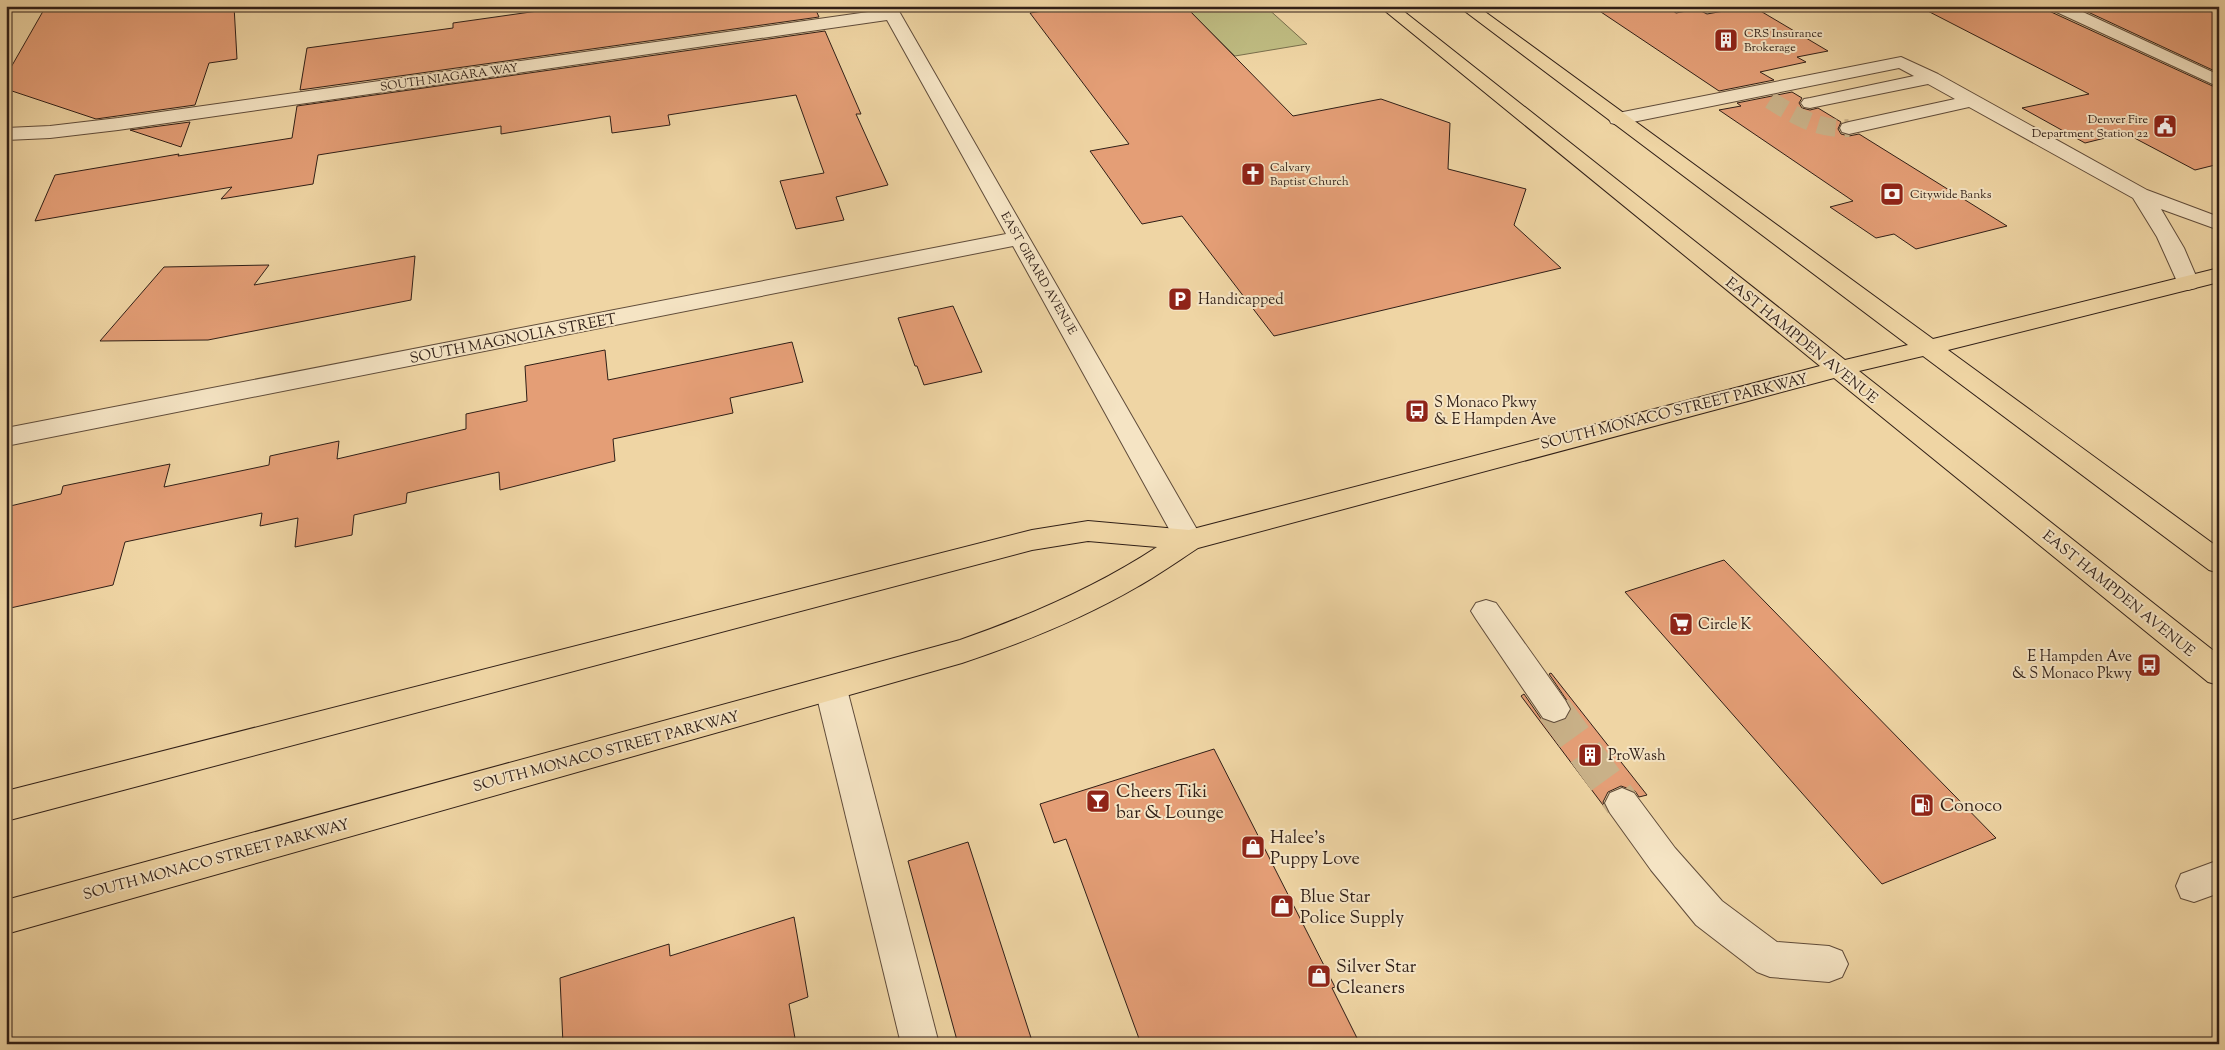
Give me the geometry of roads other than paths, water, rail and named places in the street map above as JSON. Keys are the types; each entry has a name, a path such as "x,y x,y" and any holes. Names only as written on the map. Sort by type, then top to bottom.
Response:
{"main road":[{"name":"EAST HAMPDEN AVENUE","path":"1386,6 2219,673"},
{"path":"1466,6 2219,563"},
{"name":"SOUTH MONACO STREET PARKWAY","path":"6,917 962,651 1043,621 1120,584 1188,540 1670,411 1929,348 2219,274"},
{"name":"SOUTH MONACO STREET PARKWAY","path":"6,806 1032,540 1088,531 1188,540"}],"street":[{"path":"2056,6 2219,82"},
{"name":"SOUTH NIAGARA WAY","path":"6,134 50,132 118,124 890,10"},
{"name":"EAST GIRARD AVENUE","path":"890,10 1020,238 1188,540"},
{"path":"1618,119 1763,96 1902,62 2140,194 2219,224"},
{"path":"1810,103 1932,78"},
{"path":"1849,128 1973,101"},
{"path":"2140,194 2160,221 2188,283"},
{"name":"SOUTH MAGNOLIA STREET","path":"6,438 1020,238"},
{"path":"1486,611 1554,709"},
{"path":"831,688 920,1044"},
{"path":"1622,803 1663,859 1709,913 1770,959 1829,964"}],"tunnel":[{"path":"1770,100 1808,121 1828,127 1849,128"},
{"path":"1554,709 1622,803"}],"place":[{"name":"CRS Insurance Brokerage","path":"1726,40"},
{"name":"Denver Fire Department Station 22","path":"2165,126"},
{"name":"Calvary Baptist Church","path":"1253,174"},
{"name":"Citywide Banks","path":"1892,194"},
{"name":"Handicapped","path":"1180,299"},
{"name":"S Monaco Pkwy & E Hampden Ave","path":"1417,411"},
{"name":"Circle K","path":"1681,624"},
{"name":"E Hampden Ave & S Monaco Pkwy","path":"2149,665"},
{"name":"ProWash","path":"1590,755"},
{"name":"Cheers Tiki bar & Lounge","path":"1098,801"},
{"name":"Conoco","path":"1922,805"},
{"name":"Halee's Puppy Love","path":"1253,847"},
{"name":"Blue Star Police Supply","path":"1282,906"},
{"name":"Silver Star Cleaners","path":"1319,976"}]}
